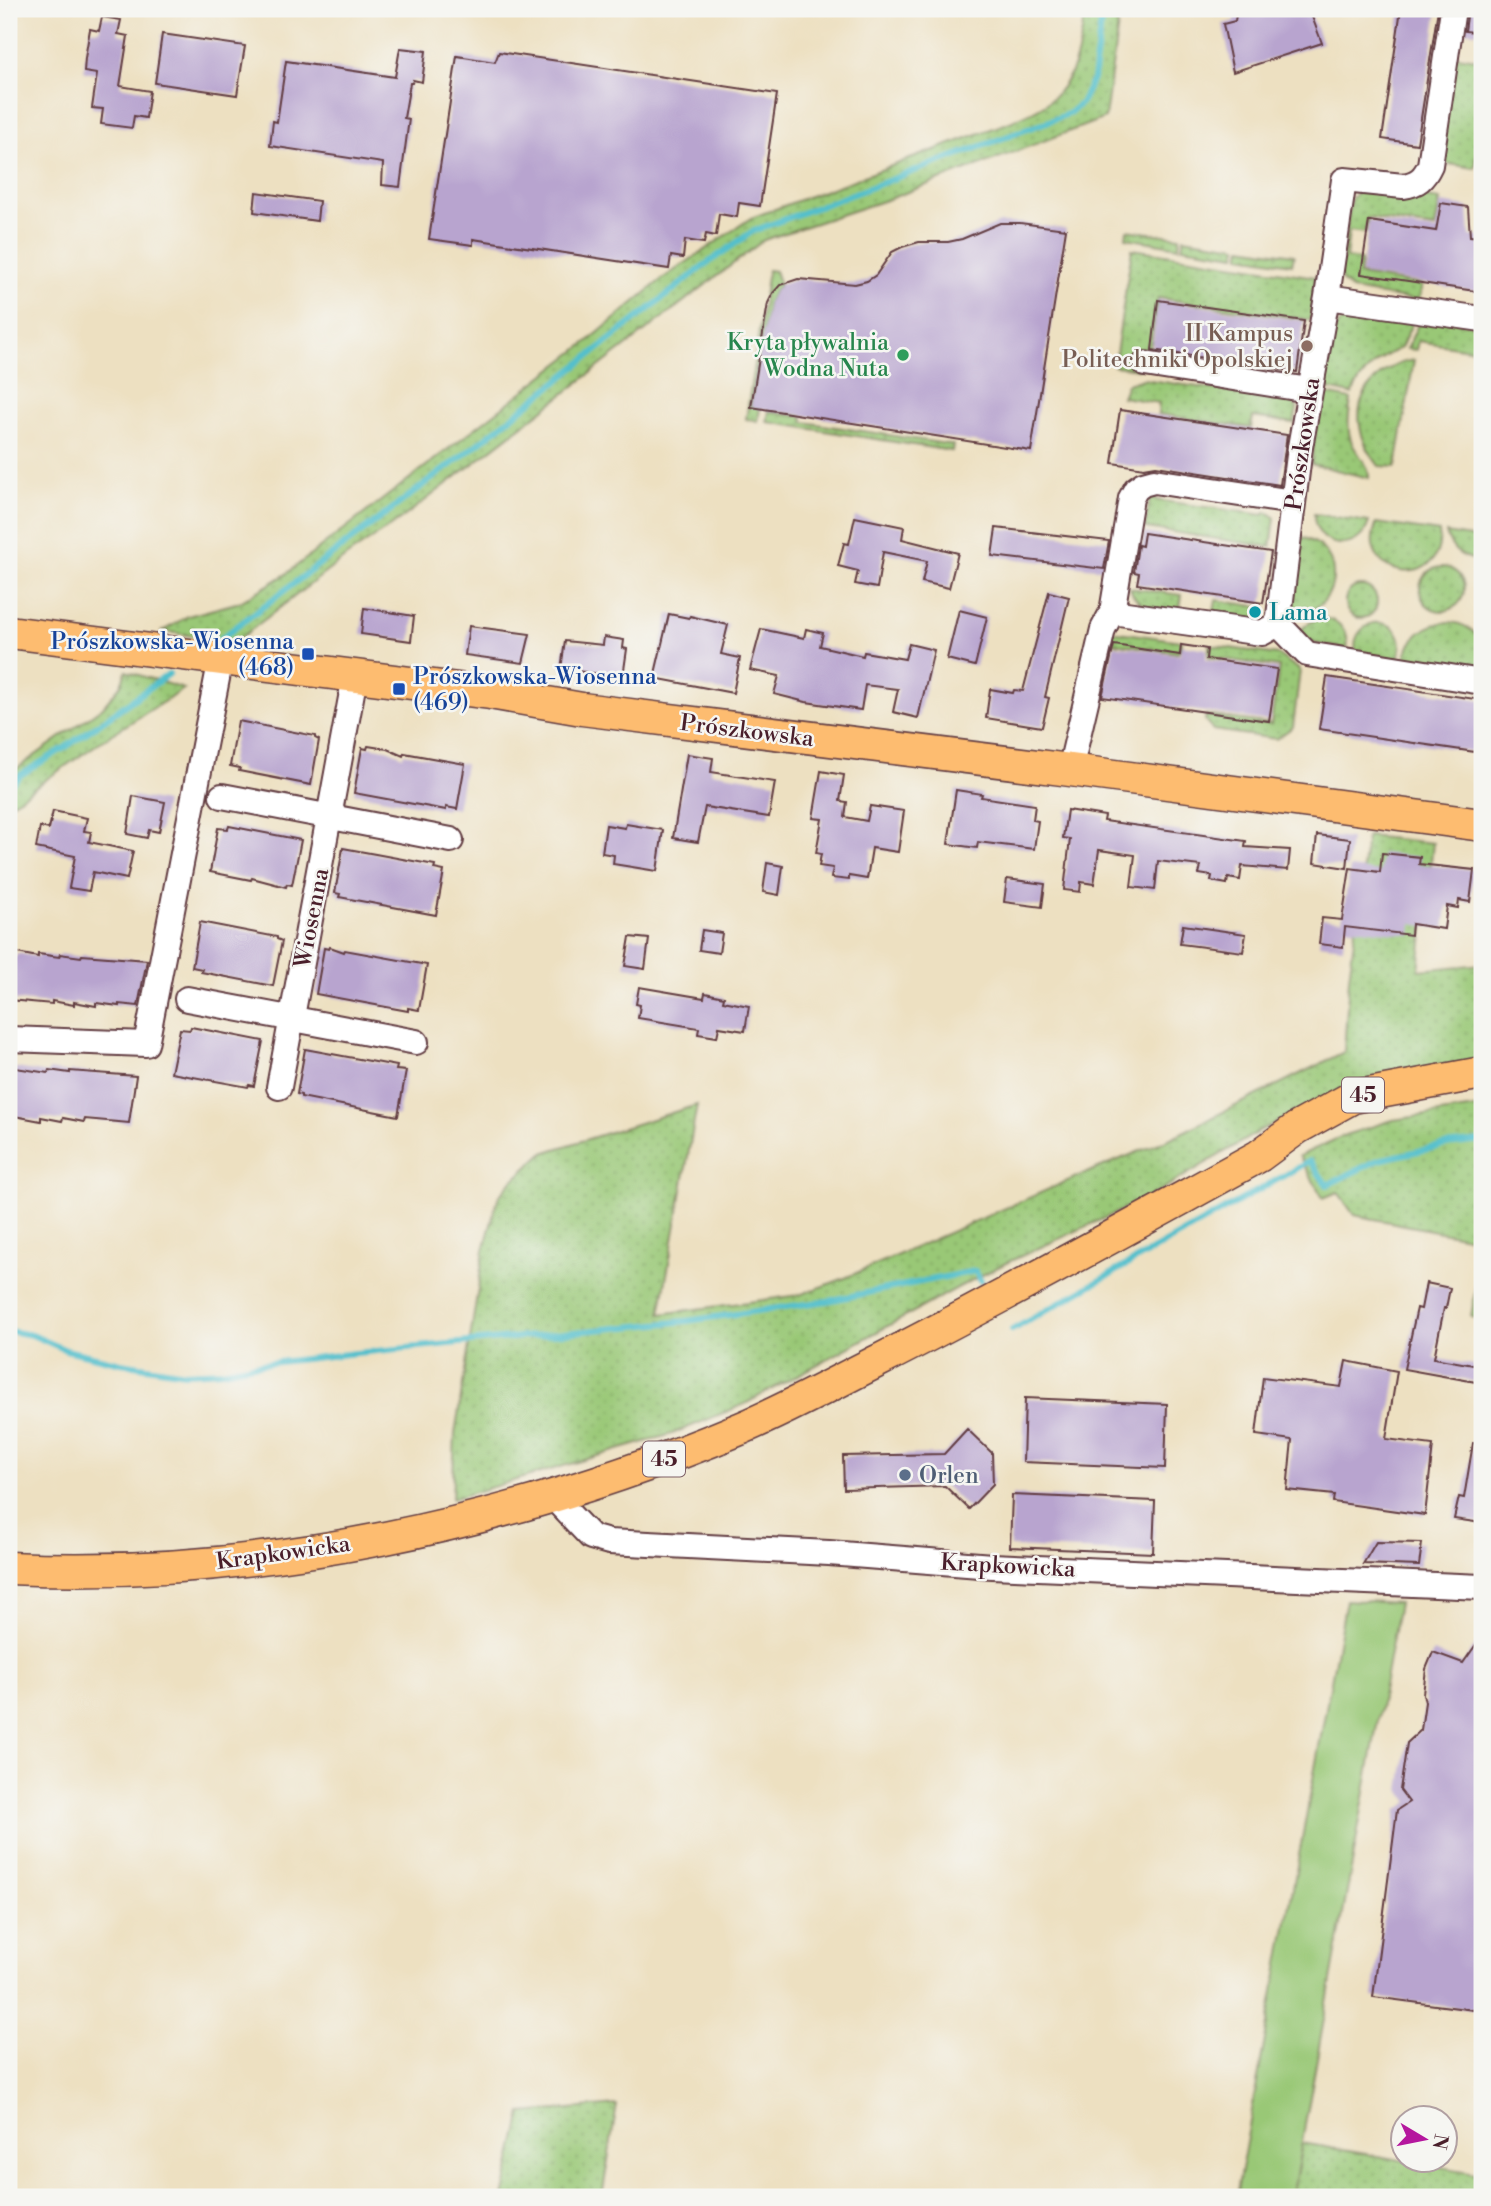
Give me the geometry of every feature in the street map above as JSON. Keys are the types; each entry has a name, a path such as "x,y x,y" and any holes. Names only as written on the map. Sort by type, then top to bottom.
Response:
{"main road":[{"name":"Prószkowska","path":"9,632 1482,825"},
{"name":"Krapkowicka","path":"1259,1156 1297,1128 1353,1097 1482,1073"},
{"name":"Krapkowicka","path":"9,1568 126,1568 286,1554 378,1539 473,1518 552,1496 672,1456 745,1427 947,1326 1259,1156 1364,1116 1482,1092"}],"street":[{"name":"Prószkowska","path":"1278,624 1309,390 1327,297 1344,180 1403,186 1424,178 1430,165 1454,9"},
{"path":"1327,297 1482,319"},
{"path":"1145,364 1309,390"},
{"path":"1070,770 1103,629 1112,612 1129,507 1136,489 1154,481 1293,502"},
{"path":"1112,612 1262,633 1278,624 1307,654 1482,682"},
{"path":"9,1039 146,1044 221,658"},
{"name":"Wiosenna","path":"279,1087 355,676"},
{"path":"222,796 451,840"},
{"path":"187,999 416,1042"},
{"name":"Krapkowicka","path":"552,1496 591,1536 609,1542 829,1553 992,1566 1482,1587"}],"green space":[{"path":"1085,9 1120,9 1105,118 889,199 764,240 401,519 347,556 234,643 163,631 188,616 240,602 286,574 587,342 662,279 751,218 1010,122 1044,105 1058,93 1076,60"},
{"path":"1452,55 1482,60 1482,122 1475,168 1436,162"},
{"path":"1371,189 1440,200 1435,228 1368,218 1365,233 1349,231 1346,258 1361,260 1359,275 1422,285 1419,301 1352,290 1342,281 1340,275 1351,199 1357,193"},
{"path":"1127,230 1180,237 1179,247 1126,238"},
{"path":"1184,238 1238,246 1236,255 1182,247"},
{"path":"1242,247 1294,255 1292,264 1240,256"},
{"path":"1132,249 1316,277 1310,320 1158,298 1148,359 1139,369 1114,366"},
{"path":"768,270 775,271 780,285 768,303 751,406 760,408 758,421 746,419"},
{"path":"1355,311 1415,317 1401,348 1372,366 1352,394 1323,388 1332,337 1337,325"},
{"path":"1421,317 1482,326 1482,351 1418,341 1416,350 1407,349"},
{"path":"1414,360 1396,467 1379,466 1361,432 1359,414 1362,402 1366,391 1382,374"},
{"path":"1143,379 1288,400 1289,397 1297,408 1294,423 1253,417 1251,428 1158,414 1159,403 1122,397 1127,384"},
{"path":"1321,393 1351,399 1348,421 1350,437 1363,460 1369,478 1311,464"},
{"path":"769,411 803,417 804,422 953,445 952,451 767,422"},
{"path":"1155,496 1155,500 1271,514 1275,518 1271,547 1145,528 1150,498"},
{"path":"1314,514 1369,522 1364,533 1356,540 1338,544 1321,535"},
{"path":"1377,523 1439,532 1437,551 1429,564 1416,570 1401,571 1387,566 1377,556 1373,542"},
{"path":"1446,533 1482,539 1482,560 1459,553 1451,545"},
{"path":"1300,537 1316,543 1327,554 1333,580 1329,594 1320,605 1306,613 1289,615"},
{"path":"1442,567 1457,574 1464,589 1457,604 1442,611 1427,604 1420,589 1427,574"},
{"path":"1361,586 1373,590 1377,602 1373,614 1361,618 1349,614 1345,602 1349,590"},
{"path":"1130,588 1182,595 1179,613 1143,605"},
{"path":"1216,600 1262,607 1261,615 1255,620 1213,618"},
{"path":"1319,618 1332,620 1341,626 1347,636 1347,649 1307,642 1300,631"},
{"path":"1449,622 1468,628 1482,641 1482,671 1405,660 1410,645 1420,633 1433,625"},
{"path":"1373,623 1388,625 1397,632 1401,644 1398,659 1356,652 1358,634"},
{"path":"1111,631 1182,641 1178,653 1108,642"},
{"path":"1209,645 1278,655 1300,670 1293,727 1276,739 1213,730 1205,720 1206,715 1271,724 1279,667 1209,657"},
{"path":"126,671 184,689 109,736 9,805 9,774 103,707 121,685"},
{"path":"1367,836 1433,843 1419,970 1482,964 1482,1059 1361,1082 1263,1129 1144,1200 959,1287 745,1404 672,1434 452,1499 455,1434 484,1250 498,1198 509,1184 543,1153 697,1105 660,1314 799,1295 845,1278 1167,1140 1344,1052 1349,978"},
{"path":"1482,1107 1482,1319 1471,1317 1475,1293 1477,1239 1354,1215 1338,1192 1323,1198 1299,1156 1345,1135 1393,1120"},
{"path":"1346,1600 1399,1603 1292,2197 1236,2197"},
{"path":"617,2105 602,2197 503,2197 522,2113"},
{"path":"1302,2143 1390,2158 1390,2174 1460,2174 1460,2170 1482,2174 1482,2197 1292,2197"}],"building":[{"path":"1237,9 1309,9 1322,43 1233,72 1223,24 1235,21"},
{"path":"1401,9 1438,9 1417,144 1382,139"},
{"path":"1468,9 1482,9 1482,33 1465,31"},
{"path":"102,17 121,20 118,34 128,36 120,86 150,91 146,118 134,116 132,128 101,124 103,109 92,108 97,74 84,72 85,58 90,29 99,31"},
{"path":"162,34 245,46 237,95 155,83"},
{"path":"400,48 426,51 422,82 413,80 410,83 404,118 409,119 400,187 382,185 383,163 270,146 273,121 277,122 286,61 395,77"},
{"path":"499,52 777,94 760,206 739,203 737,217 719,214 716,236 706,234 704,243 685,240 683,258 671,256 669,269 473,239 473,245 429,239 457,56 495,62"},
{"path":"256,192 319,201 317,221 254,212"},
{"path":"1441,203 1468,207 1470,236 1482,237 1482,292 1361,274 1369,221 1436,231"},
{"name":"Kryta pływalnia Wodna Nuta","path":"1000,223 1066,229 1031,451 751,407 768,303 780,285 798,279 855,284 867,281 876,275 892,252 902,247 919,242 962,239"},
{"path":"1158,300 1304,321 1297,372 1152,350"},
{"path":"1120,410 1287,435 1280,485 1156,466 1144,468 1112,463"},
{"path":"855,517 904,527 902,539 958,553 949,588 922,582 927,561 883,552 877,588 855,584 858,571 838,566 844,543 849,544"},
{"path":"996,528 1109,541 1104,569 992,556"},
{"path":"1144,533 1271,552 1263,603 1137,584 1139,573 1134,572 1138,545 1142,546"},
{"path":"1049,592 1069,597 1045,697 1049,698 1042,727 986,718 990,689 1013,693 1014,690 1023,691"},
{"path":"364,608 414,616 411,641 361,634"},
{"path":"959,610 987,617 975,666 947,659"},
{"path":"669,614 728,625 721,654 740,658 733,693 654,678"},
{"path":"469,626 530,634 523,663 465,655"},
{"path":"761,629 804,638 806,629 823,633 820,646 863,656 864,652 905,659 909,644 934,650 918,718 893,712 898,689 865,685 861,710 774,694 779,676 750,670"},
{"path":"604,637 624,640 623,648 627,649 623,677 561,669 565,641 603,645"},
{"path":"1114,645 1180,655 1181,645 1195,647 1207,649 1206,659 1277,669 1269,721 1102,697"},
{"path":"1327,677 1482,700 1482,753 1319,729"},
{"path":"238,721 315,736 319,740 311,785 239,771 240,768 230,766"},
{"path":"368,746 387,749 403,756 404,753 465,764 457,809 446,807 446,810 354,793 362,748 367,749"},
{"path":"687,754 713,758 711,772 775,782 769,817 705,807 698,842 673,838"},
{"path":"821,771 844,775 840,801 847,802 845,817 867,821 870,806 904,811 898,852 872,848 867,879 849,876 849,880 831,878 833,868 819,866 821,854 816,853 822,819 813,818"},
{"path":"956,790 982,794 981,797 1035,805 1033,820 1038,821 1034,849 978,842 977,848 948,844"},
{"path":"133,796 165,802 159,832 149,830 147,838 127,834"},
{"path":"1067,810 1105,816 1104,821 1246,841 1245,847 1290,850 1288,870 1242,866 1240,880 1228,878 1227,884 1211,881 1212,876 1199,874 1201,866 1158,861 1155,890 1131,887 1135,855 1099,850 1094,884 1081,882 1080,892 1064,890 1070,839 1063,838"},
{"path":"53,811 87,818 84,831 91,832 89,842 133,851 127,879 93,872 89,891 69,888 75,856 36,848 40,827 49,829"},
{"path":"626,824 663,830 657,871 613,864 614,855 602,853 606,825 625,828"},
{"path":"229,826 301,840 292,885 287,884 286,887 252,878 251,880 210,872 218,828 228,829"},
{"path":"1317,835 1350,839 1347,868 1314,863"},
{"path":"343,848 435,865 434,869 444,871 436,915 339,897 340,894 335,893"},
{"path":"1382,853 1420,857 1419,864 1474,870 1470,902 1459,900 1458,908 1447,906 1444,929 1412,924 1411,935 1345,927 1343,947 1319,944 1322,918 1342,920 1350,868 1380,872"},
{"path":"767,863 783,866 779,895 763,892"},
{"path":"1007,879 1045,884 1042,907 1004,902"},
{"path":"200,922 277,937 282,941 273,986 201,972 202,969 192,967"},
{"path":"1183,925 1246,934 1243,952 1180,944"},
{"path":"702,930 722,933 719,953 699,950"},
{"path":"630,937 649,939 645,969 625,966"},
{"path":"330,947 344,952 345,950 427,965 419,1010 408,1008 408,1011 316,994 324,948"},
{"path":"17,953 38,957 38,954 59,957 60,954 147,960 138,1006 9,1000 9,955 16,957"},
{"path":"639,987 704,998 705,993 724,997 723,1001 749,1006 745,1031 719,1027 717,1037 698,1034 699,1028 638,1018 640,1005 636,1004"},
{"path":"191,1027 263,1041 254,1086 171,1073 180,1029 190,1030"},
{"path":"305,1049 397,1066 396,1070 406,1071 398,1116 301,1097 297,1094"},
{"path":"9,1067 48,1073 49,1070 136,1076 129,1123 85,1119 84,1122 63,1118 62,1121 41,1117 41,1121 9,1115"},
{"path":"1426,1283 1450,1288 1434,1358 1479,1366 1476,1382 1404,1369 1417,1308 1421,1309"},
{"path":"1346,1361 1397,1371 1386,1439 1433,1445 1425,1515 1333,1502 1334,1495 1287,1490 1292,1440 1256,1435 1263,1377 1341,1387"},
{"path":"1025,1398 1167,1404 1165,1468 1023,1462"},
{"path":"967,1429 992,1453 993,1484 969,1509 945,1486 844,1489 843,1456 944,1454"},
{"path":"1473,1443 1482,1444 1482,1523 1454,1519 1459,1497 1464,1498"},
{"path":"1012,1495 1155,1501 1153,1553 1010,1547"},
{"path":"1376,1542 1422,1543 1419,1566 1363,1564"},
{"path":"1482,1636 1482,2011 1373,1997 1397,1810 1409,1802 1400,1790 1407,1743 1421,1730 1426,1669 1433,1652 1463,1663"}],"waterway":[{"path":"219,640 466,453 705,265 753,231 1068,114 1081,103 1093,79 1103,9"},
{"path":"9,785 169,674"},
{"path":"1012,1330 1310,1161 1327,1185 1378,1160 1446,1145 1482,1141"},
{"path":"9,1331 32,1335 66,1350 121,1363 185,1373 222,1371 356,1353 687,1321 827,1301 975,1271 981,1281"}],"place":[{"name":"II Kampus Politechniki Opolskiej","path":"1307,346"},
{"name":"Kryta pływalnia Wodna Nuta","path":"903,355"},
{"name":"Lama","path":"1255,612"},
{"name":"Prószkowska-Wiosenna (468)","path":"308,654"},
{"name":"Prószkowska-Wiosenna (469)","path":"399,689"},
{"name":"Orlen","path":"905,1475"}]}
